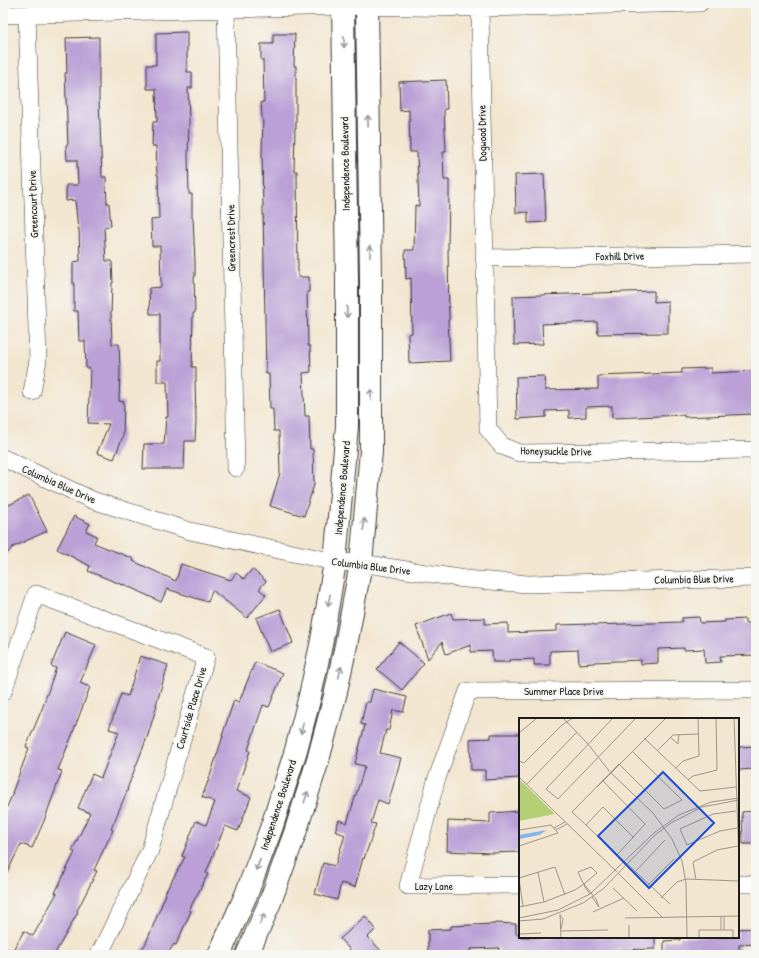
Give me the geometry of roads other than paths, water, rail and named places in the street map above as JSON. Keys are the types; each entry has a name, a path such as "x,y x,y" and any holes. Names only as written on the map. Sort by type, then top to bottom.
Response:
{"main road":[{"name":"Independence Boulevard","path":"219,955 246,895 272,826 296,750 310,696 322,640 335,562 347,426 347,280 343,4"},
{"path":"247,955 270,902 295,833 318,760 335,696 361,563 371,451 371,280 367,5"},
{"path":"347,280 371,280"},
{"path":"272,826 295,833"}],"street":[{"path":"3,15 226,9 343,4 480,8 700,3"},
{"name":"Dogwood Drive","path":"480,8 484,258"},
{"name":"Greencrest Drive","path":"226,9 236,468"},
{"name":"Greencourt Drive","path":"27,15 38,360 32,392"},
{"name":"Foxhill Drive","path":"484,258 756,254"},
{"name":"Honeysuckle Drive","path":"484,258 488,429 502,446 519,453 756,450"},
{"name":"Columbia Blue Drive","path":"3,458 92,500 190,531 335,562 361,563 465,579 528,584 756,578"},
{"name":"Courtside Place Drive","path":"3,692 36,594 206,657 150,850 99,955"},
{"name":"Summer Place Drive","path":"436,781 468,691 756,690"},
{"name":"Lazy Lane","path":"436,781 408,886 519,885"},
{"path":"739,884 756,884"}]}
